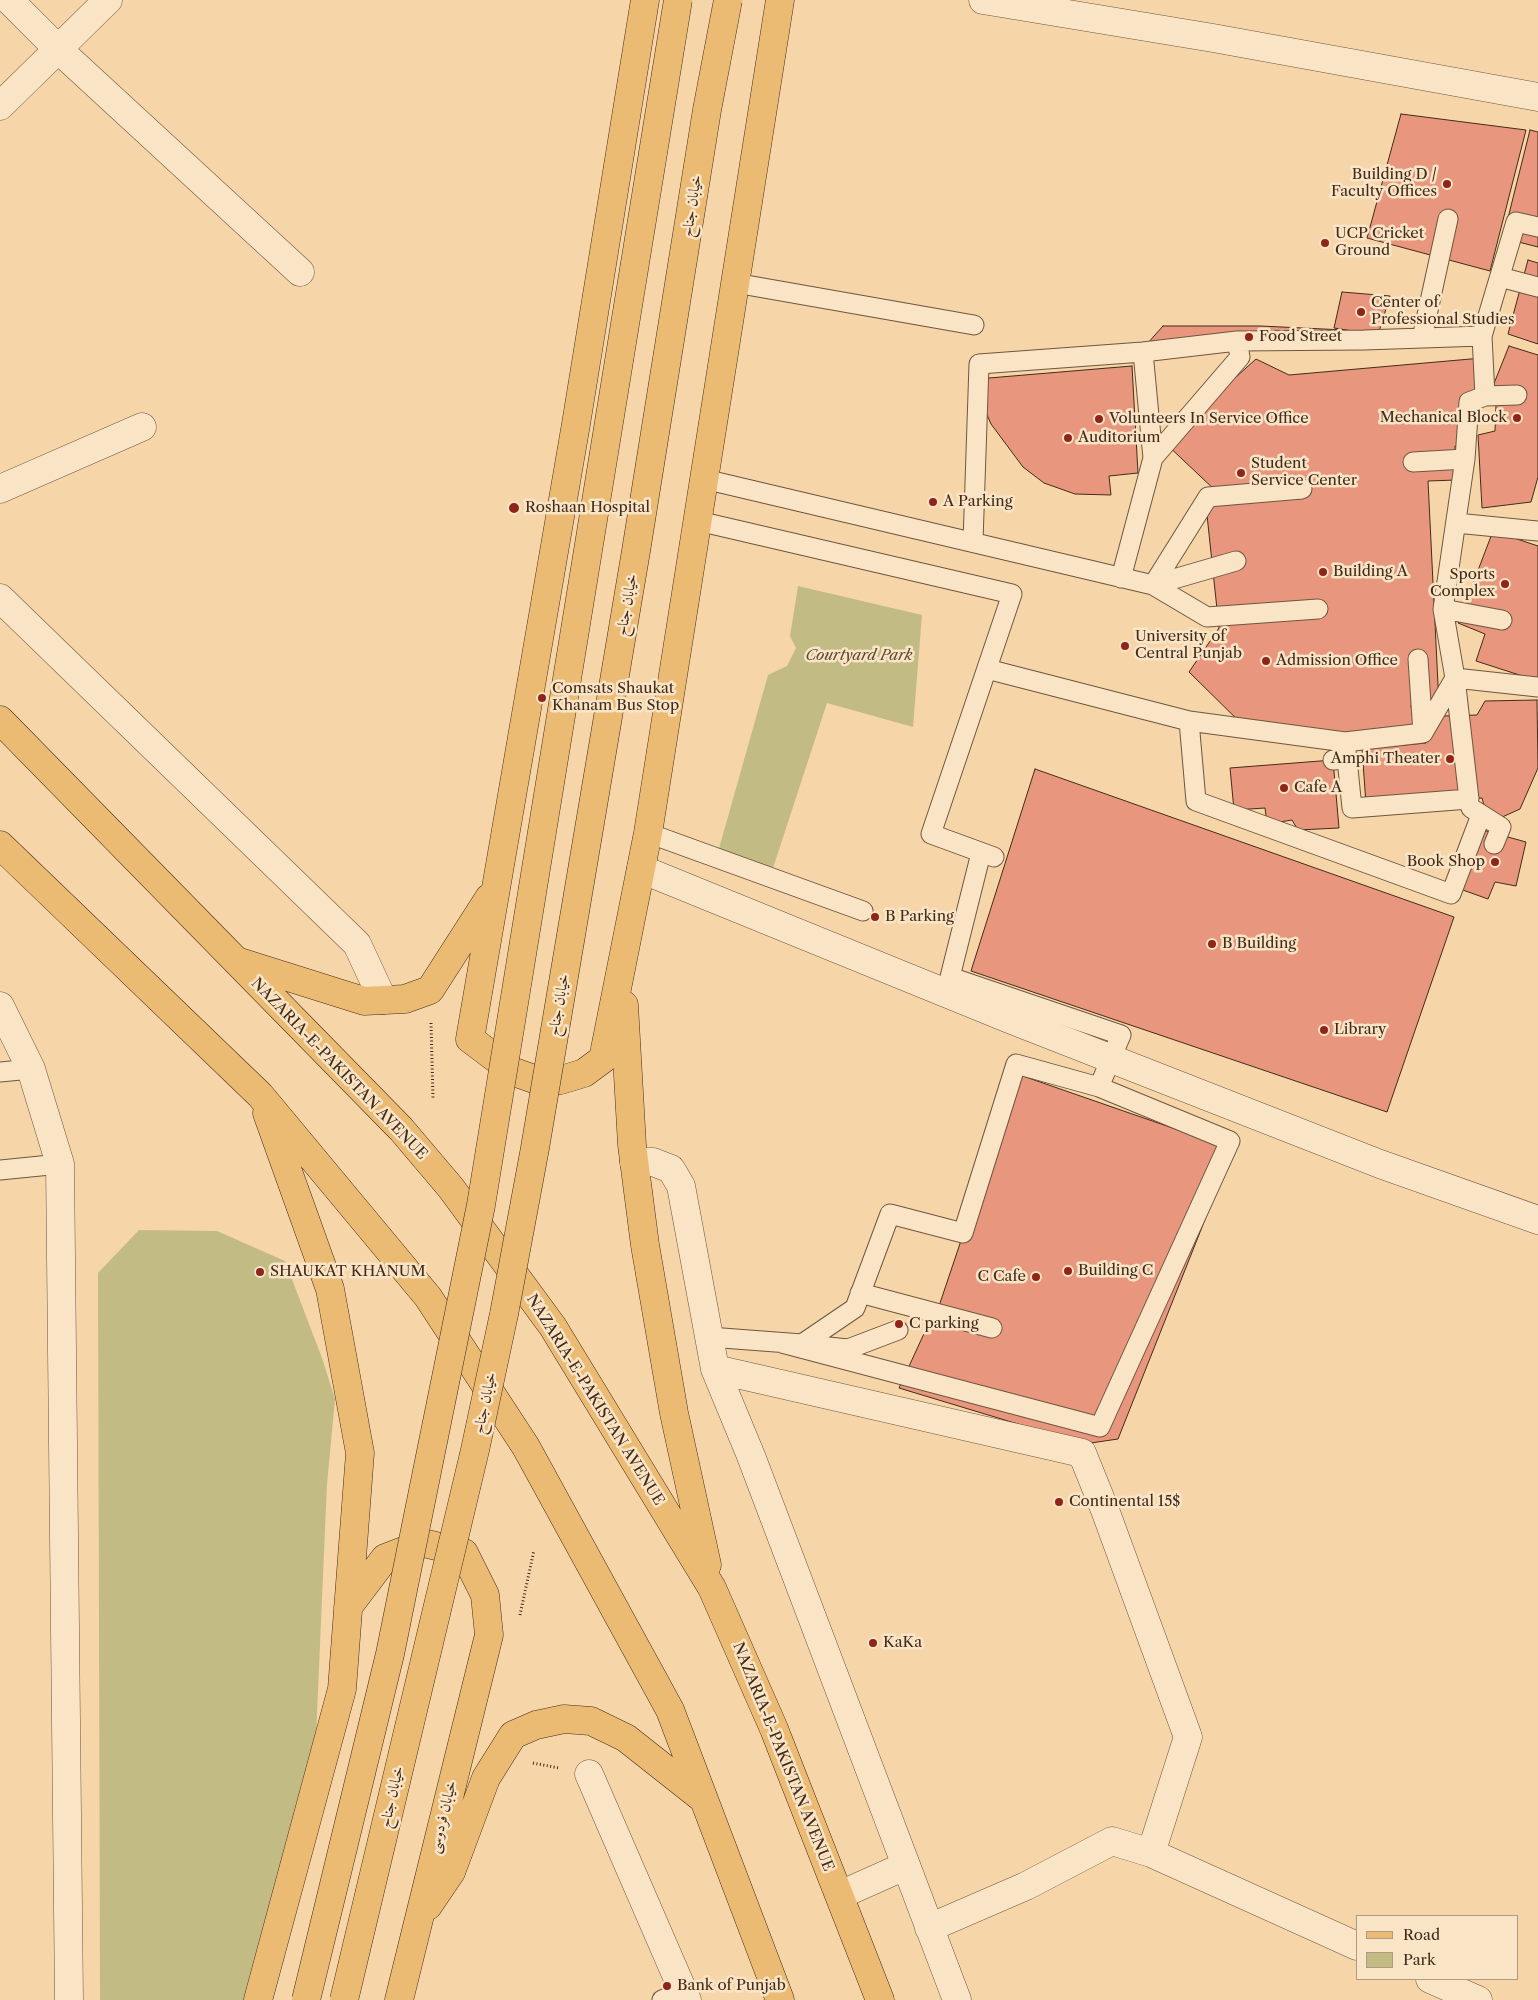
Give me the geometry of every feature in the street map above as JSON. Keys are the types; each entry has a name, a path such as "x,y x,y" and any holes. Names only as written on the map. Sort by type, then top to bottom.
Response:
{"main road":[{"path":"645,0 574,433 470,1039 514,1072 536,1080 561,1080 584,1073 603,1059 648,832 780,0"},
{"path":"306,2000 390,1654 481,1205 678,0"},
{"name":"خیابان جناح","path":"344,2000 475,1450 504,1314 535,1148 636,551 707,110 728,0"},
{"name":"NAZARIA-E-PAKISTAN AVENUE","path":"0,720 401,1129 451,1188 553,1327 712,1588 774,1729 880,2000"},
{"path":"0,845 260,1095 428,1297 526,1447 670,1710 780,2000"},
{"path":"236,961 364,1001 405,999 430,990 496,887"},
{"path":"621,969 634,1162 645,1245 674,1413 712,1588"},
{"path":"258,2000 342,1689 360,1453 330,1289 260,1095"},
{"name":"خیابان فردوسی","path":"348,1607 385,1558 424,1543 464,1554 485,1595 489,1635 399,2000"},
{"path":"417,1922 451,1872 486,1778 512,1736 536,1725 564,1719 591,1721 626,1738 702,1798"}],"street":[{"path":"9,0 58,50 300,272"},
{"path":"0,106 108,0"},
{"path":"983,0 1213,38 1538,97"},
{"path":"0,490 142,427"},
{"path":"0,598 357,944 383,1000"},
{"path":"641,869 1012,1020 1380,1164 1538,1220"},
{"path":"0,1006 31,1069 60,1164 69,2000"},
{"path":"634,1162 653,1162 672,1169 681,1186 715,1369 751,1456 956,2000"},
{"path":"715,1369 1082,1453 1105,1510 1188,1737 1151,1853"},
{"path":"589,1774 677,1997"},
{"path":"929,1928 1026,1886 1112,1841 1151,1853 1356,1946"},
{"path":"840,1896 905,1866"},
{"path":"1432,1980 1478,2000"}],"lane":[{"path":"1422,338 1448,219"},
{"path":"1485,396 1482,336 1516,222 1538,227"},
{"path":"1500,277 1538,287"},
{"path":"735,283 974,325"},
{"path":"973,542 979,364 1143,352 1237,341 1482,336"},
{"path":"1153,458 1240,357 1237,341"},
{"path":"1120,578 1153,458 1143,352"},
{"path":"1342,754 1352,808 1469,799 1455,678 1443,609 1466,459 1469,402 1485,396 1517,395"},
{"path":"1412,462 1466,459"},
{"path":"704,479 1153,585 1207,617 1318,610"},
{"path":"1153,585 1208,497 1302,489"},
{"path":"698,521 1012,594 932,834 988,855 950,977 1121,1035 1098,1087"},
{"path":"1456,523 1538,531"},
{"path":"1153,585 1236,561"},
{"path":"1443,609 1502,620"},
{"path":"1418,659 1423,733"},
{"path":"987,670 1189,721 1342,754 1423,733 1455,678"},
{"path":"1455,678 1538,687"},
{"path":"1189,721 1196,801 1451,894 1481,815"},
{"path":"1457,800 1501,828 1494,844"},
{"path":"648,832 863,911"},
{"path":"782,1343 1100,1426 1230,1141 1098,1087 1016,1064 963,1233 890,1214 855,1308 802,1344"},
{"path":"0,1072 31,1069"},
{"path":"0,1170 60,1164"},
{"path":"860,1293 992,1328"},
{"path":"709,1337 848,1349 898,1330"}],"path":[{"path":"430,990 433,1098"}],"green space":[{"name":"Courtyard Park","path":"798,586 922,615 913,727 827,703 773,868 718,852 768,675 787,666 796,648 790,636"},
{"path":"139,1230 217,1231 285,1261 322,1358 335,1399 327,1484 315,1760 257,2000 100,2000 98,1273"}],"building":[{"name":"Building D / Faculty Offices","path":"1401,114 1526,130 1490,271 1367,238"},
{"path":"1530,130 1538,132 1538,247 1503,238"},
{"path":"1528,260 1538,263 1538,344 1508,334"},
{"name":"Center of Professional Studies","path":"1342,292 1390,296 1378,335 1334,328"},
{"name":"Food Street","path":"1163,326 1261,326 1344,330 1343,346 1147,344"},
{"name":"Mechanical Block","path":"1509,346 1538,355 1538,477 1531,502 1482,508 1478,435 1495,431 1496,405 1493,386"},
{"name":"Building A","path":"1482,358 1478,414 1464,413 1466,447 1455,446 1456,480 1428,481 1439,705 1411,705 1414,728 1311,739 1252,734 1189,672 1219,628 1207,515 1217,492 1164,442 1256,359 1289,375"},
{"name":"Auditorium","path":"1132,366 1138,473 1109,476 1111,495 1075,494 1044,483 1023,467 991,424 981,401 977,379"},
{"name":"Sports Complex","path":"1493,531 1538,546 1538,681 1476,661 1485,634 1458,623"},
{"name":"Amphi Theater","path":"1537,700 1538,768 1520,809 1489,823 1482,798 1366,804 1362,749 1426,743 1443,716 1477,715 1485,701"},
{"name":"Cafe A","path":"1333,760 1339,828 1298,830 1292,820 1267,824 1265,808 1234,810 1230,768"},
{"name":"B Building","path":"1035,769 1454,917 1387,1112 971,971"},
{"name":"Book Shop","path":"1479,829 1526,842 1516,886 1495,882 1488,899 1460,889"},
{"name":"Building C","path":"1017,1074 1233,1149 1118,1439 1084,1444 899,1388 933,1314 938,1309"}],"place":[{"name":"Building D / Faculty Offices","path":"1447,184"},
{"name":"UCP Cricket Ground","path":"1325,243"},
{"name":"Center of Professional Studies","path":"1361,312"},
{"name":"Food Street","path":"1249,337"},
{"name":"Mechanical Block","path":"1517,418"},
{"name":"Volunteers In Service Office","path":"1099,419"},
{"name":"Auditorium","path":"1068,438"},
{"name":"Student Service Center","path":"1241,473"},
{"name":"A Parking","path":"933,502"},
{"name":"Roshaan Hospital","path":"514,508"},
{"name":"Building A","path":"1323,572"},
{"name":"Sports Complex","path":"1505,584"},
{"name":"University of Central Punjab","path":"1125,646"},
{"name":"Admission Office","path":"1266,661"},
{"name":"Comsats Shaukat Khanam Bus Stop","path":"542,698"},
{"name":"Amphi Theater","path":"1450,759"},
{"name":"Cafe A","path":"1284,788"},
{"name":"Book Shop","path":"1495,862"},
{"name":"B Parking","path":"875,917"},
{"name":"B Building","path":"1212,944"},
{"name":"Library","path":"1324,1030"},
{"name":"Building C","path":"1068,1271"},
{"name":"SHAUKAT KHANUM","path":"260,1272"},
{"name":"C Cafe","path":"1036,1277"},
{"name":"C parking","path":"899,1324"},
{"name":"Continental 15$","path":"1059,1502"},
{"name":"KaKa","path":"873,1643"},
{"name":"Bank of Punjab","path":"667,1986"}]}
